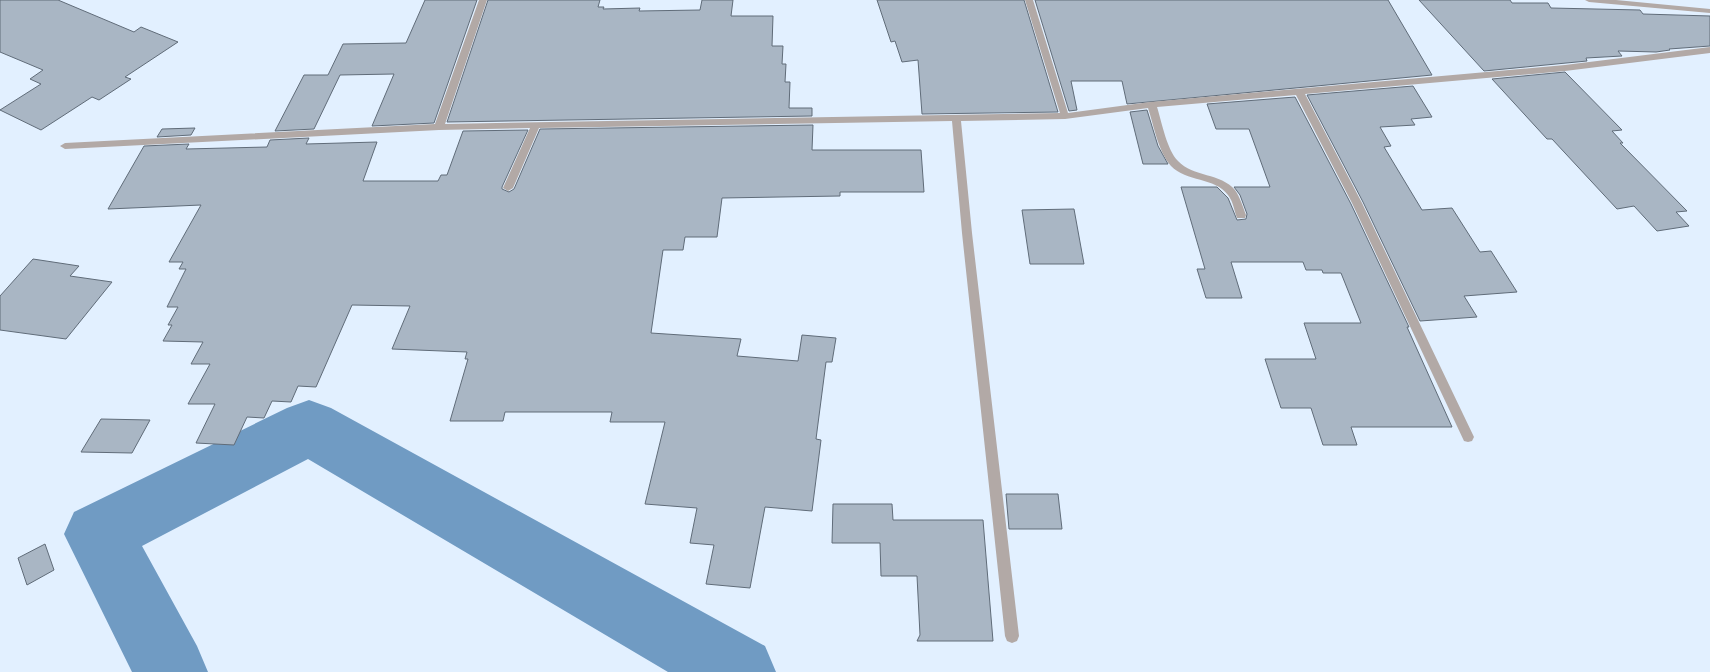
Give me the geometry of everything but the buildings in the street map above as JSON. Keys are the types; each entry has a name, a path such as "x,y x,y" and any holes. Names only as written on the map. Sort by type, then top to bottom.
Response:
{"street":[{"path":"439,127 483,0"},
{"path":"1029,0 1065,116"},
{"path":"1593,0 1710,11"},
{"path":"65,146 439,127 1065,116 1152,105 1565,68 1710,50"},
{"path":"1299,92 1361,210 1468,436"},
{"path":"1152,105 1168,154 1175,164 1186,172 1229,190 1240,215"},
{"path":"956,118 967,233 1012,636"},
{"path":"508,188 536,126"}],"waterway":[{"path":"171,672 98,534 309,427 739,672"}]}
